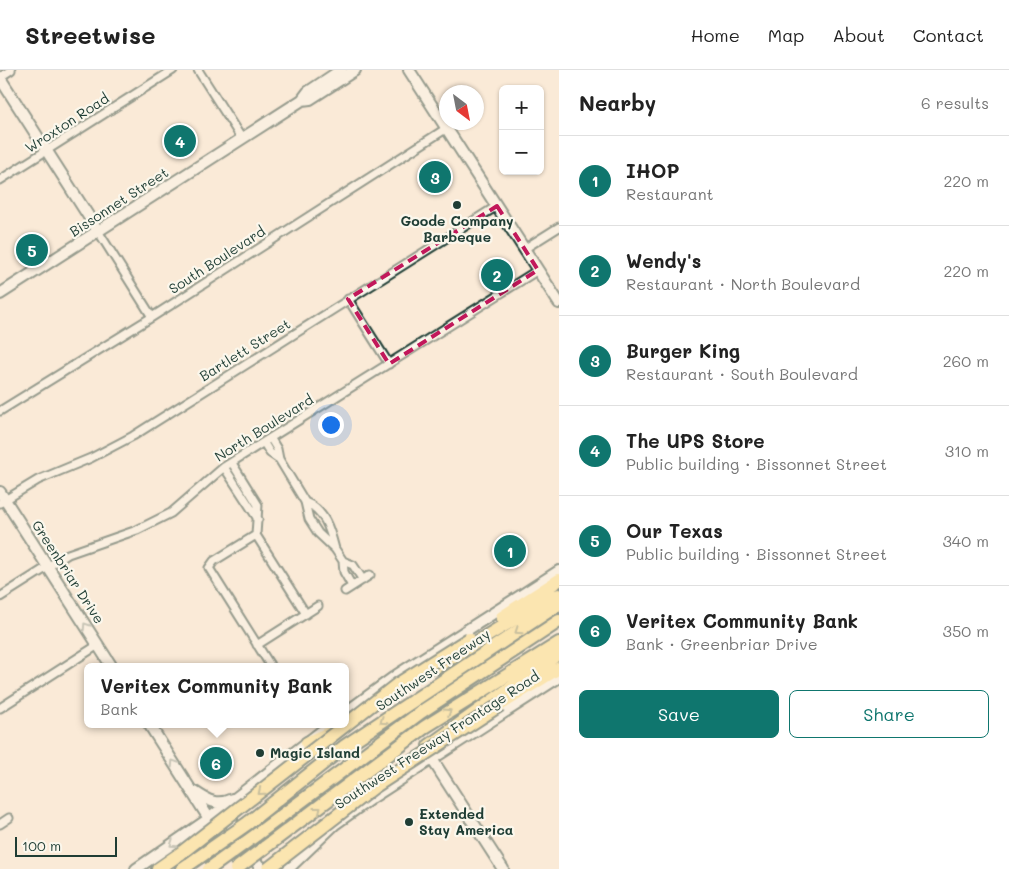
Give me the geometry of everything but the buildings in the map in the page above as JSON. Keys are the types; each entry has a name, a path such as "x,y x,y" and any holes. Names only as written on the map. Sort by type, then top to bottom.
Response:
{"highway":[{"path":"349,722 398,684 559,580"},
{"path":"349,721 549,598 559,595"},
{"name":"Southwest Freeway","path":"182,869 248,823 345,746 559,604"},
{"path":"209,869 421,712 559,622"},
{"path":"236,869 425,727 559,643"},
{"path":"335,824 372,790 456,724 559,652"},
{"path":"268,869 374,787 559,668"},
{"path":"307,743 323,737 338,728"},
{"path":"158,869 342,728"}],"main road":[{"name":"Bissonnet Street","path":"0,294 302,100 308,92 340,70"},
{"name":"Bissonnet Street","path":"302,100 310,99 355,70"},
{"path":"409,70 439,116"},
{"path":"0,78 98,231"},
{"path":"448,130 559,303"},
{"name":"Greenbriar Drive","path":"2,499 109,663"},
{"path":"349,710 397,675 559,571"},
{"name":"Southwest Freeway Frontage Road","path":"288,869 335,824 559,677"},
{"path":"152,728 241,869"},
{"path":"136,869 240,796 326,728"},
{"path":"432,759 503,869"},
{"path":"190,788 209,801 218,803 240,796"},
{"path":"240,796 231,810 232,826 259,866 268,869"},
{"path":"277,869 305,854"}],"street":[{"path":"0,78 11,70"},
{"name":"Wroxton Road","path":"0,180 173,70"},
{"path":"198,70 242,139"},
{"name":"South Boulevard","path":"0,411 152,317 444,130"},
{"name":"Bartlett Street","path":"2,499 38,480 91,458 125,440 497,206"},
{"path":"524,249 559,227"},
{"path":"98,231 152,317"},
{"name":"North Boulevard","path":"0,597 47,566 82,548 156,522 187,501 232,462 538,270"},
{"path":"348,300 389,364"},
{"path":"270,439 277,448 279,460"},
{"path":"264,443 279,460 305,502 309,519 318,533 336,549"},
{"path":"232,462 258,505 256,535 306,614"},
{"path":"224,468 258,518"},
{"path":"240,493 248,488"},
{"path":"305,502 320,511 343,561 344,572 352,586"},
{"path":"256,535 214,561 210,568 269,663"},
{"path":"343,561 353,565 367,578 345,592"},
{"path":"257,645 318,606"},
{"path":"0,708 98,645"},
{"path":"0,824 9,818"}],"highlighted area":[{"path":"497,206 538,270 389,364 348,299"}],"place":[{"name":"The UPS Store","path":"180,141"},
{"name":"Burger King","path":"435,177"},
{"name":"Goode Company Barbeque","path":"457,205"},
{"name":"Our Texas","path":"32,250"},
{"name":"Wendy's","path":"497,275"},
{"name":"IHOP","path":"510,551"},
{"name":"Magic Island","path":"260,753"},
{"name":"Veritex Community Bank","path":"216,763"},
{"name":"Extended Stay America","path":"409,822"}]}
